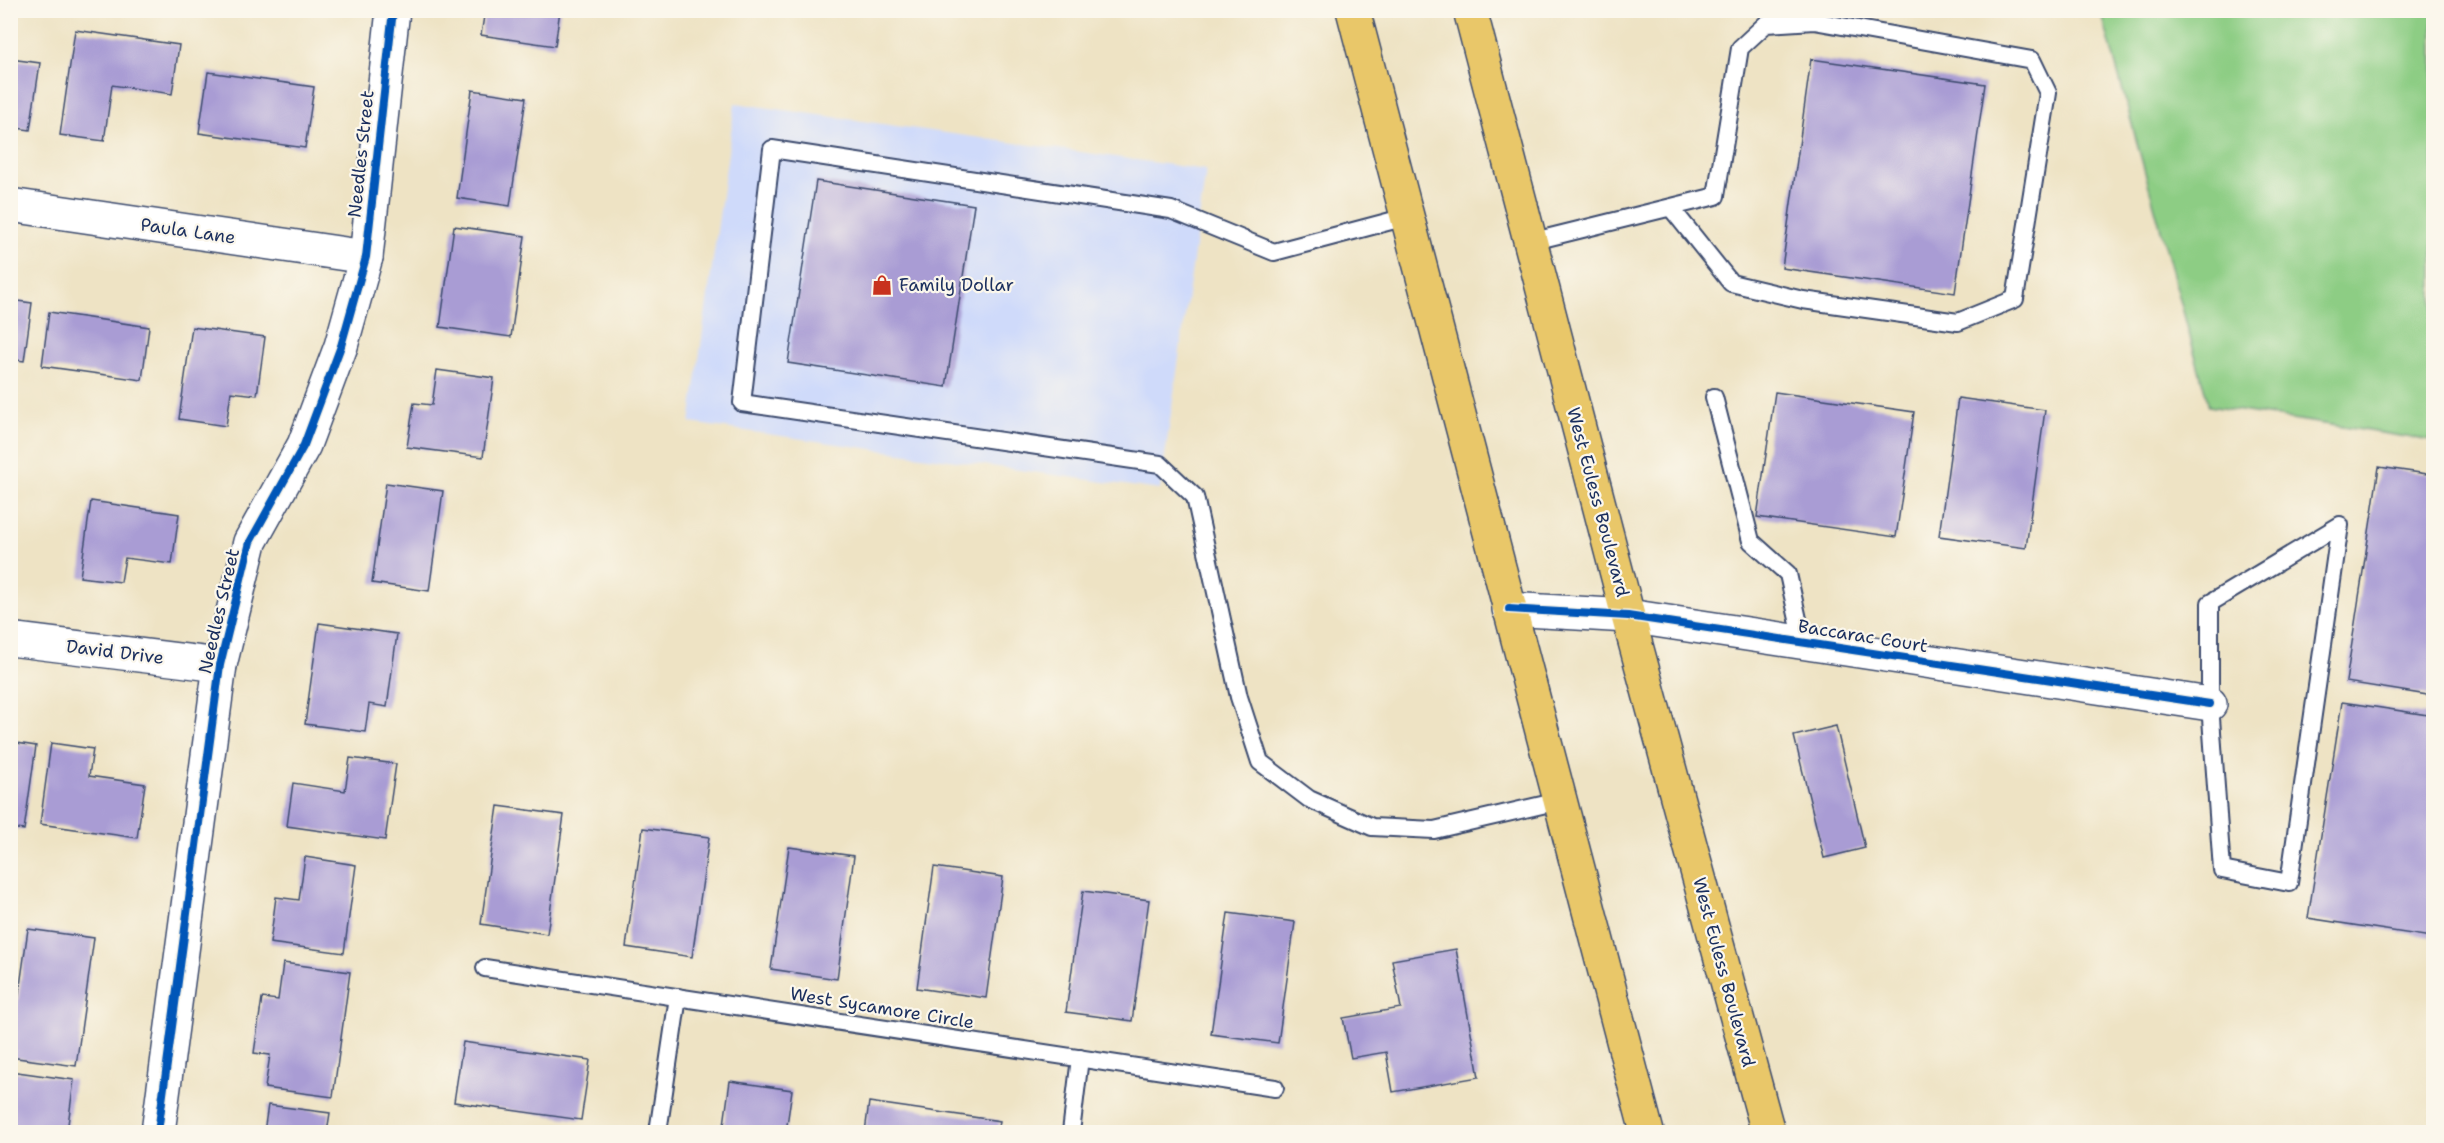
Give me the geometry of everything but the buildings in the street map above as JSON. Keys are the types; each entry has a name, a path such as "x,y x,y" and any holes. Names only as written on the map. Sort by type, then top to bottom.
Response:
{"main road":[{"path":"1353,10 1647,1132"},
{"name":"West Euless Boulevard","path":"1470,10 1628,616 1768,1132"}],"street":[{"name":"Needles Street","path":"158,1132 220,665 250,542 304,445 341,346 366,257 393,10"},
{"name":"Paula Lane","path":"10,205 366,257"},
{"name":"Baccarac Court","path":"1509,609 1628,616 2210,704"},
{"name":"David Drive","path":"10,639 220,665"}],"lane":[{"path":"1530,242 1716,196 1740,48 1766,24 1814,21 2032,60 2048,93 2015,299 1958,322 1803,300 1731,283 1671,208"},
{"path":"1406,217 1274,252 1171,210 772,149 741,403 1160,464 1195,497 1239,697 1260,762 1309,799 1372,827 1434,830 1559,801"},
{"path":"1714,397 1751,541 1788,574 1803,642"},
{"path":"2340,525 2289,883 2222,870 2210,704 2210,603 2340,525"},
{"name":"West Sycamore Circle","path":"485,968 1275,1088"},
{"path":"658,1132 678,997"},
{"path":"1071,1132 1080,1058"}],"shaded area":[{"path":"735,103 1206,170 1160,490 690,423"}],"green space":[{"path":"2101,11 2433,11 2433,441 2209,406"}],"cycle path":[{"path":"158,1132 220,665 250,542 304,445 341,346 366,257 393,10"},
{"path":"1509,609 1628,616 2210,704"}],"place":[{"name":"Family Dollar","path":"882,285"}]}
